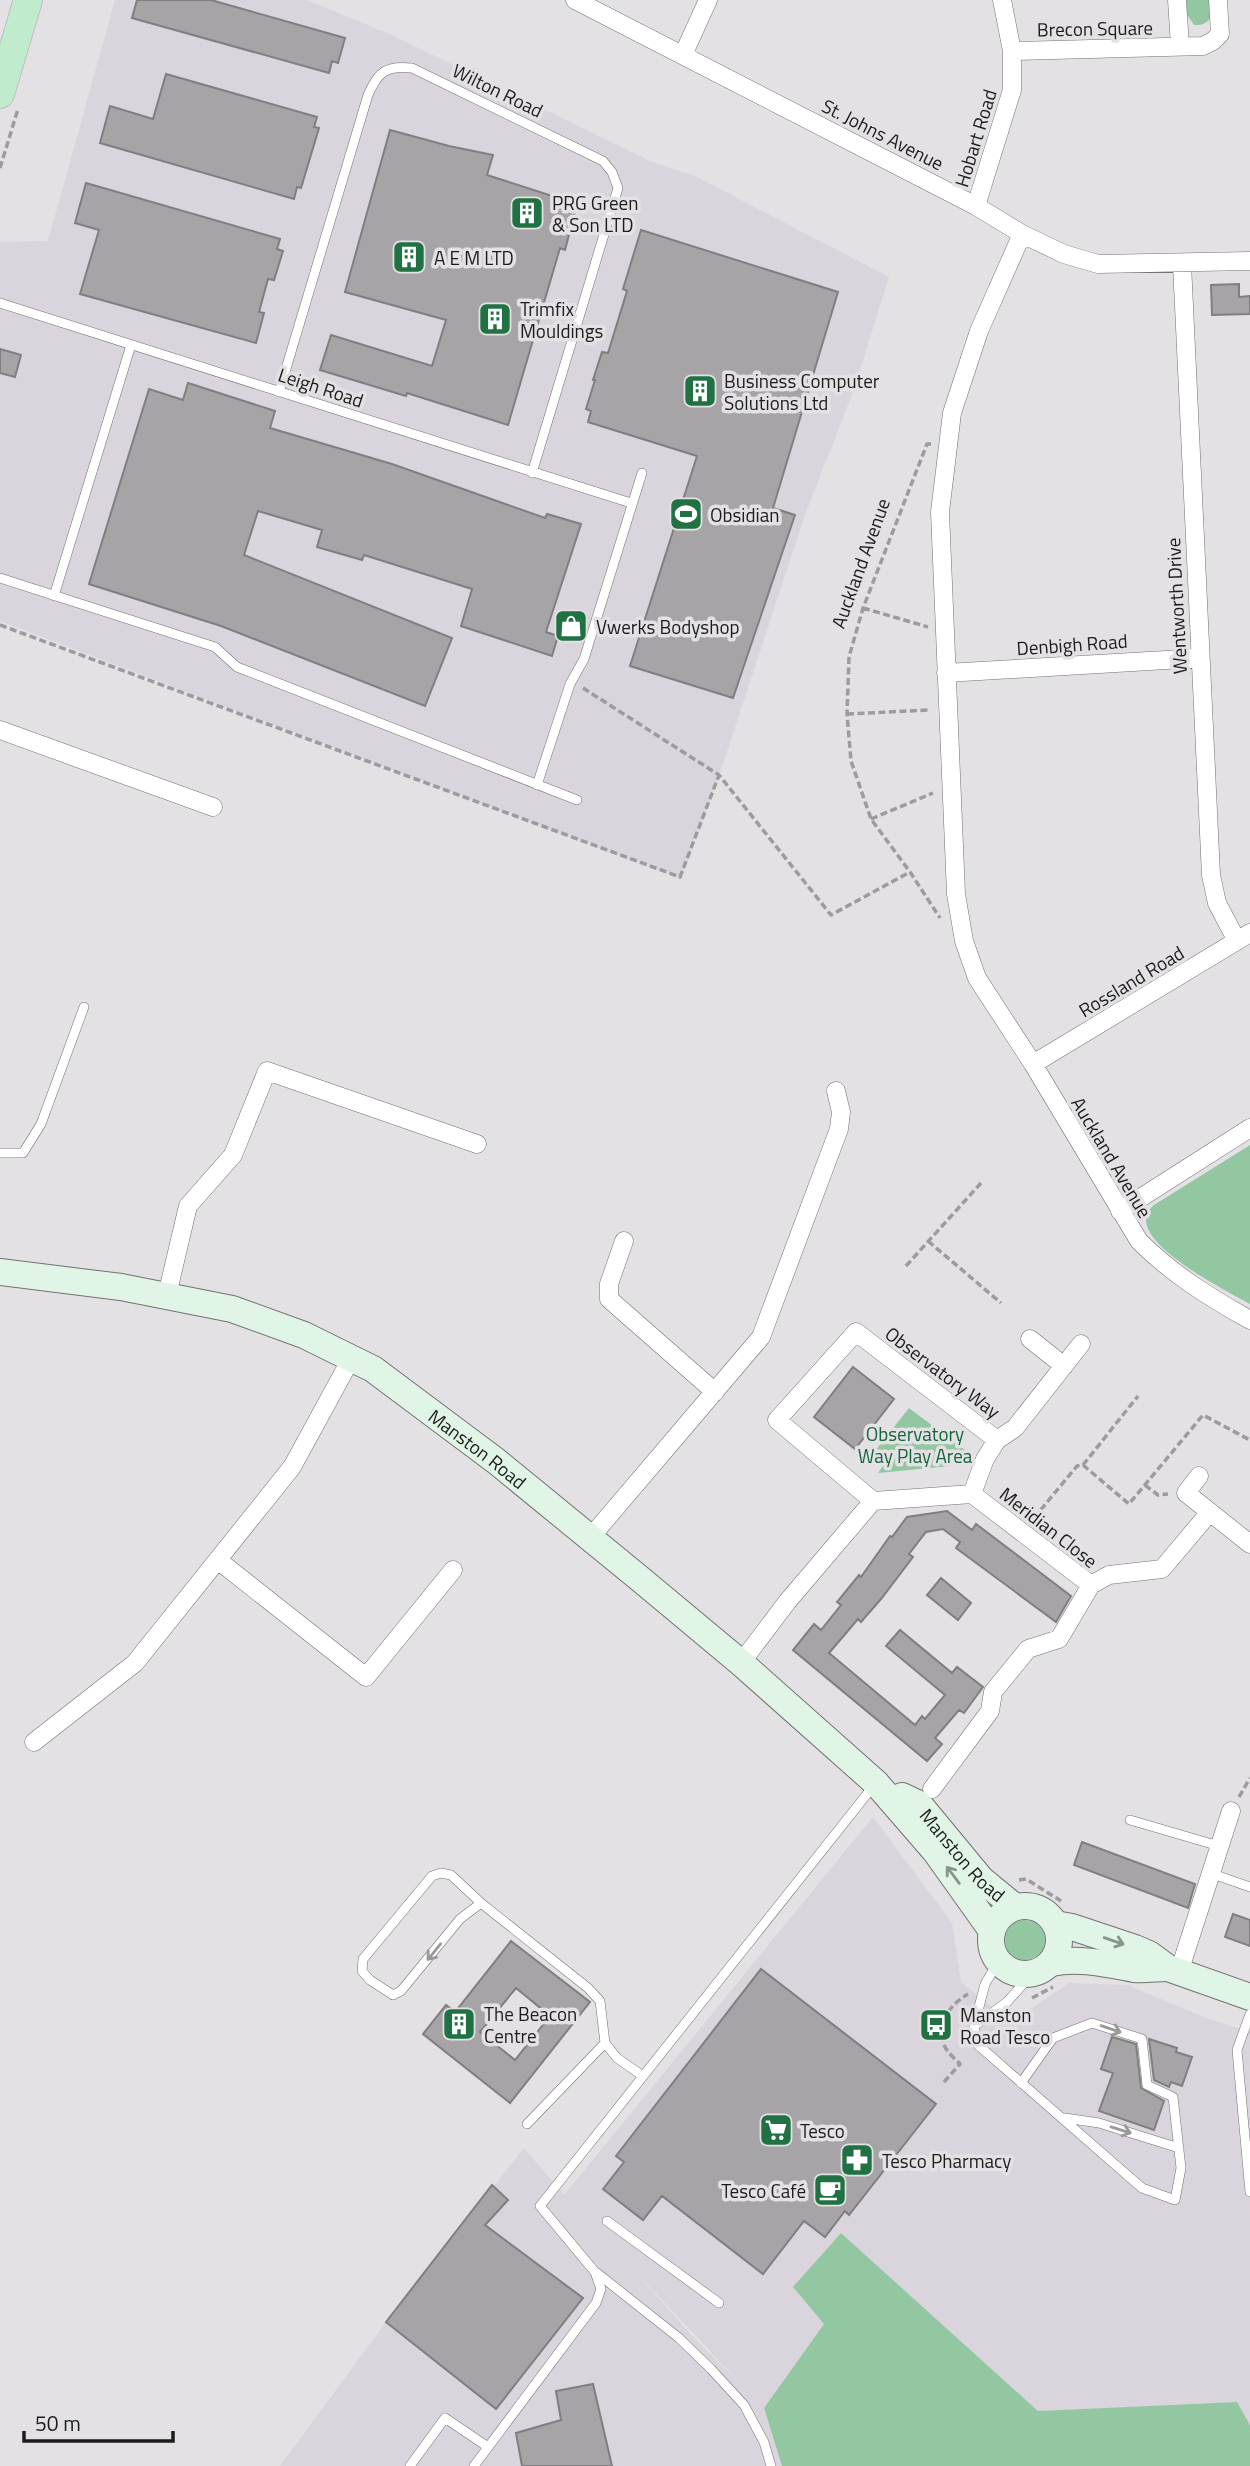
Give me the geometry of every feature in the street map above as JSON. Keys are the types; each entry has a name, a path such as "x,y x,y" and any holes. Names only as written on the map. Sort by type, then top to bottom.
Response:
{"main road":[{"path":"0,94 28,0"},
{"name":"Manston Road","path":"0,1272 121,1287 232,1309 304,1335 373,1369 496,1461 590,1538 741,1663 876,1783 934,1850 992,1931"},
{"name":"Manston Road","path":"876,1783 919,1804 981,1879 1015,1907"},
{"name":"Manston Road","path":"1173,1970 1137,1969 1066,1960 1048,1973 992,1973 992,1931 998,1919 1015,1907 1027,1906 1048,1915 1055,1924 1072,1927 1149,1954 1173,1970 1250,1997"},
{"path":"1048,1973 1059,1944 1055,1924"}],"street":[{"name":"St. Johns Avenue","path":"575,0 1064,254 1098,264 1250,261"},
{"path":"682,55 708,0"},
{"name":"Hobart Road","path":"976,206 1012,90 1012,51 1002,0"},
{"name":"Brecon Square","path":"1177,0 1180,47"},
{"name":"Brecon Square","path":"1012,51 1203,46 1220,34 1218,0"},
{"name":"Auckland Avenue","path":"1022,234 979,331 953,412 940,512 956,894 964,940 977,978 1033,1064 1139,1241 1159,1261 1194,1288 1250,1320"},
{"name":"Wentworth Drive","path":"1182,264 1211,875 1217,903 1244,937"},
{"name":"Denbigh Road","path":"946,673 1200,658"},
{"path":"0,730 213,807"},
{"name":"Rossland Road","path":"1033,1064 1244,937"},
{"path":"167,1295 188,1206 233,1155 267,1071 477,1144"},
{"path":"590,1538 761,1337 839,1129 841,1112 836,1091"},
{"path":"1120,1211 1250,1128"},
{"path":"624,1241 609,1284 609,1299 715,1392"},
{"name":"Observatory Way","path":"873,1501 777,1420 856,1332 997,1440"},
{"path":"1030,1339 1065,1366"},
{"name":"Meridian Close","path":"972,1494 985,1458 997,1440 1015,1428 1081,1344"},
{"path":"34,1742 135,1663 292,1467 352,1357"},
{"path":"1199,1476 1186,1493 1250,1544"},
{"name":"Meridian Close","path":"873,1501 972,1494 1091,1585 1059,1639 1028,1649 993,1692 989,1711 932,1789"},
{"path":"741,1663 787,1602 873,1501"},
{"path":"1091,1585 1109,1575 1162,1569 1210,1512"},
{"path":"219,1561 366,1677 453,1570"},
{"path":"1173,1970 1231,1811"}],"lane":[{"name":"Wilton Road","path":"279,392 368,95 376,77 387,70 398,66 412,68 603,160 612,172 618,188 532,473"},
{"name":"Leigh Road","path":"0,303 631,503"},
{"path":"54,596 131,345"},
{"path":"537,785 572,681 584,659 642,473"},
{"path":"0,578 215,647 237,667 577,800"},
{"path":"0,1153 23,1153 41,1124 84,1007"},
{"path":"771,2466 764,2442 744,2405 679,2338 595,2272 540,2206 876,1783"},
{"path":"1130,1820 1219,1846"},
{"path":"481,1903 460,1919 401,1991 393,1996 362,1971 363,1959 432,1876 441,1873 451,1875 481,1903 588,1988 600,2001 605,2043 617,2058 643,2076"},
{"path":"1210,1873 1250,1887"},
{"path":"992,1973 974,2026 978,2045 1021,2083 1063,2118 1142,2188 1175,2200 1181,2168 1173,2096 1147,2085 1142,2039 1092,2023 1053,2038 1021,2083"},
{"path":"974,2026 1048,1973"},
{"path":"1250,2014 1237,2050 1246,2093 1250,2192"},
{"path":"527,2124 605,2043"},
{"path":"1063,2118 1099,2123 1179,2148"},
{"path":"607,2221 719,2303"},
{"path":"474,2466 596,2303 601,2289 595,2272"},
{"path":"410,2466 444,2418 488,2447"}],"path":[{"name":"Auckland Avenue","path":"940,919 871,819 851,761 847,714 849,657 863,608 927,444 947,445"},
{"path":"863,608 944,632"},
{"path":"0,625 680,877 719,775"},
{"path":"572,681 719,775 831,915 910,872"},
{"path":"847,714 947,709"},
{"path":"871,819 951,786"},
{"path":"906,1266 981,1183"},
{"path":"928,1241 1000,1303"},
{"path":"1022,1533 1077,1466 1083,1465 1138,1396"},
{"path":"1083,1465 1129,1504 1203,1415 1250,1440"},
{"path":"1145,1485 1158,1495 1186,1493"},
{"path":"944,2082 960,2064 945,2047 941,2027 949,2009 975,1991 977,1982 992,1973"},
{"path":"1007,2003 1015,2011 1036,1994 1048,1973"}],"shaded area":[{"path":"115,0 307,0 394,36 652,162 695,176 889,277 853,392 806,512 718,779 681,879 0,621 0,242 48,241"},
{"path":"873,1817 952,1923 961,1982 1011,2022 1069,1983 1127,1985 1209,2019 1250,2032 1250,2425 1237,2402 1038,2411 841,2233 824,2324 764,2408 782,2466 280,2466 386,2322 524,2148 564,2195","holes":["631,2267 742,2385 695,2339"]}],"green space":[{"path":"1185,0 1212,0 1210,18 1200,25 1194,25 1186,13"},
{"path":"1250,1145 1250,1304 1180,1262 1162,1247 1150,1232 1146,1218 1154,1205"},
{"name":"Observatory Way Play Area","path":"909,1408 965,1450 951,1466 878,1473 883,1466 870,1457"},
{"path":"1025,1920 1039,1926 1045,1940 1039,1954 1025,1960 1011,1954 1005,1940 1011,1926"},
{"path":"841,2233 1038,2411 1237,2402 1250,2425 1250,2466 782,2466 764,2408 824,2324 793,2287"}],"building":[{"path":"137,0 211,0 345,38 338,63 332,61 329,73 132,18"},
{"path":"166,74 317,117 314,127 319,128 301,188 297,187 294,199 100,143 110,106 153,119"},
{"path":"390,130 493,155 487,175 577,204 565,250 560,248 508,425 407,393 406,396 320,370 331,335 432,366 446,320 345,292"},
{"path":"86,183 280,239 277,249 283,251 274,280 268,279 259,312 264,313 256,343 80,294 99,230 75,223"},
{"path":"641,230 838,292 773,508 795,515 733,698 630,666 697,456 588,422 591,411 586,409 593,380 602,352 608,353 627,291 623,289"},
{"path":"1239,284 1239,297 1250,296 1250,314 1212,315 1211,285"},
{"path":"0,349 21,355 15,377 0,373"},
{"path":"188,383 275,411 270,428 392,464 545,518 547,514 581,524 546,632 558,636 552,656 461,626 472,589 364,555 362,560 317,547 322,530 258,511 244,555 452,638 425,706 221,626 89,584 149,389 183,400"},
{"path":"853,1367 894,1399 855,1449 814,1417"},
{"path":"947,1511 972,1530 976,1524 1071,1596 1056,1622 956,1548 960,1542 943,1529 926,1532 909,1554 913,1557 881,1599 861,1622 858,1619 829,1653 915,1725 922,1716 925,1719 945,1695 886,1646 900,1630 952,1673 957,1667 983,1687 964,1713 959,1710 935,1738 942,1744 927,1761 793,1650 814,1624 821,1630 841,1605 837,1602 859,1575 861,1577 907,1517"},
{"path":"941,1578 971,1603 958,1620 927,1595"},
{"path":"1082,1842 1195,1884 1188,1908 1074,1865"},
{"path":"1233,1914 1250,1920 1250,1946 1225,1937"},
{"name":"The Beacon Centre","path":"511,1941 590,2002 510,2103 423,2034 446,2005 455,2012","holes":["516,1988 550,2016 515,2060 480,2032"]},
{"name":"Tesco","path":"761,1969 936,2104 849,2215 845,2211 825,2237 804,2221 763,2274 662,2196 643,2220 603,2189 624,2162 616,2156"},
{"path":"1112,2037 1136,2044 1141,2088 1164,2101 1154,2130 1099,2111 1113,2073 1101,2069"},
{"path":"1149,2039 1177,2048 1176,2052 1192,2057 1182,2086 1171,2082 1169,2087 1154,2080"},
{"path":"492,2185 508,2200 485,2225 583,2298 496,2409 386,2322"},
{"path":"593,2384 612,2466 522,2466 516,2433 561,2420 556,2391"}],"place":[{"name":"PRG Green & Son LTD","path":"527,213"},
{"name":"A E M LTD","path":"409,257"},
{"name":"Trimfix Mouldings","path":"495,319"},
{"name":"Business Computer Solutions Ltd","path":"700,391"},
{"name":"Obsidian","path":"686,514"},
{"name":"Vwerks Bodyshop","path":"571,626"},
{"name":"The Beacon Centre","path":"459,2024"},
{"name":"Manston Road Tesco","path":"936,2025"},
{"name":"Tesco","path":"776,2130"},
{"name":"Tesco Pharmacy","path":"857,2160"},
{"name":"Tesco Café","path":"830,2190"}]}
